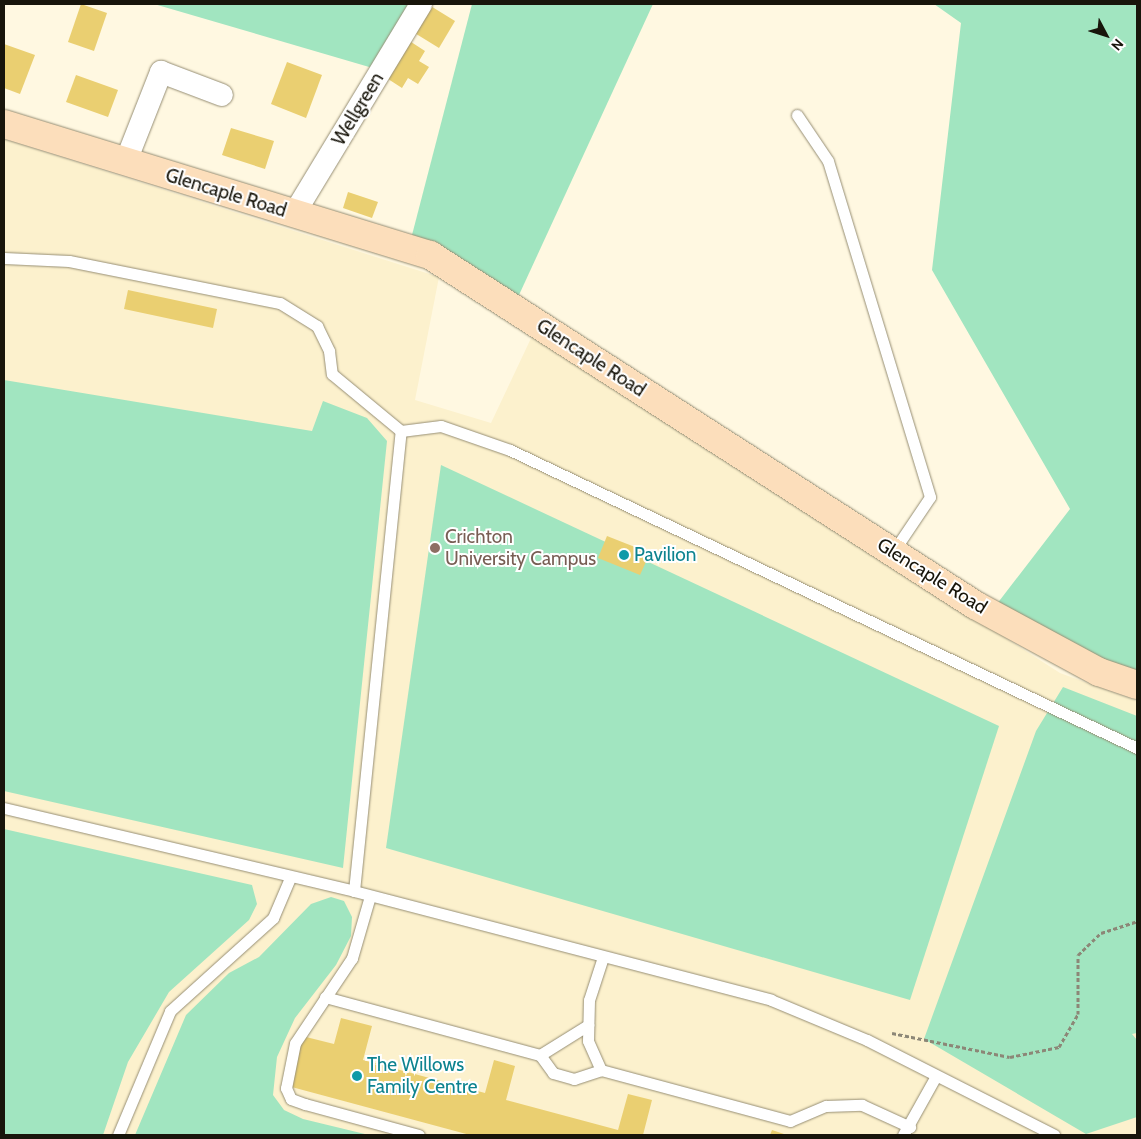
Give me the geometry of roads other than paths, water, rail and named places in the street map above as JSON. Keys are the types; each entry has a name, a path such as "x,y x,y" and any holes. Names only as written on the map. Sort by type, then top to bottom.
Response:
{"main road":[{"name":"Glencaple Road","path":"4,124 430,255 975,605 1082,663 1137,685"}],"street":[{"name":"Wellgreen","path":"294,214 422,4"},
{"path":"126,161 162,72 222,95"}],"lane":[{"path":"797,115 828,161 930,497 893,552"},
{"path":"4,258 69,261 280,303 317,326 329,351 332,374 401,431 441,426 510,450 1137,748"},
{"path":"354,892 401,431"},
{"path":"4,808 370,896 771,1000 867,1040 1054,1135"},
{"path":"118,1135 170,1011 273,918 290,878"},
{"path":"370,896 359,943 295,1043 286,1088 291,1099 419,1135"},
{"path":"601,1070 588,1041 588,1025 589,1000 603,957"},
{"path":"325,997 540,1054 553,1073 574,1079 601,1070 790,1121 826,1106 862,1105 906,1131 936,1076"},
{"path":"540,1054 588,1025"}],"place":[{"name":"Crichton University Campus","path":"435,548"},
{"name":"Pavilion","path":"624,555"},
{"name":"The Willows Family Centre","path":"357,1076"}]}
